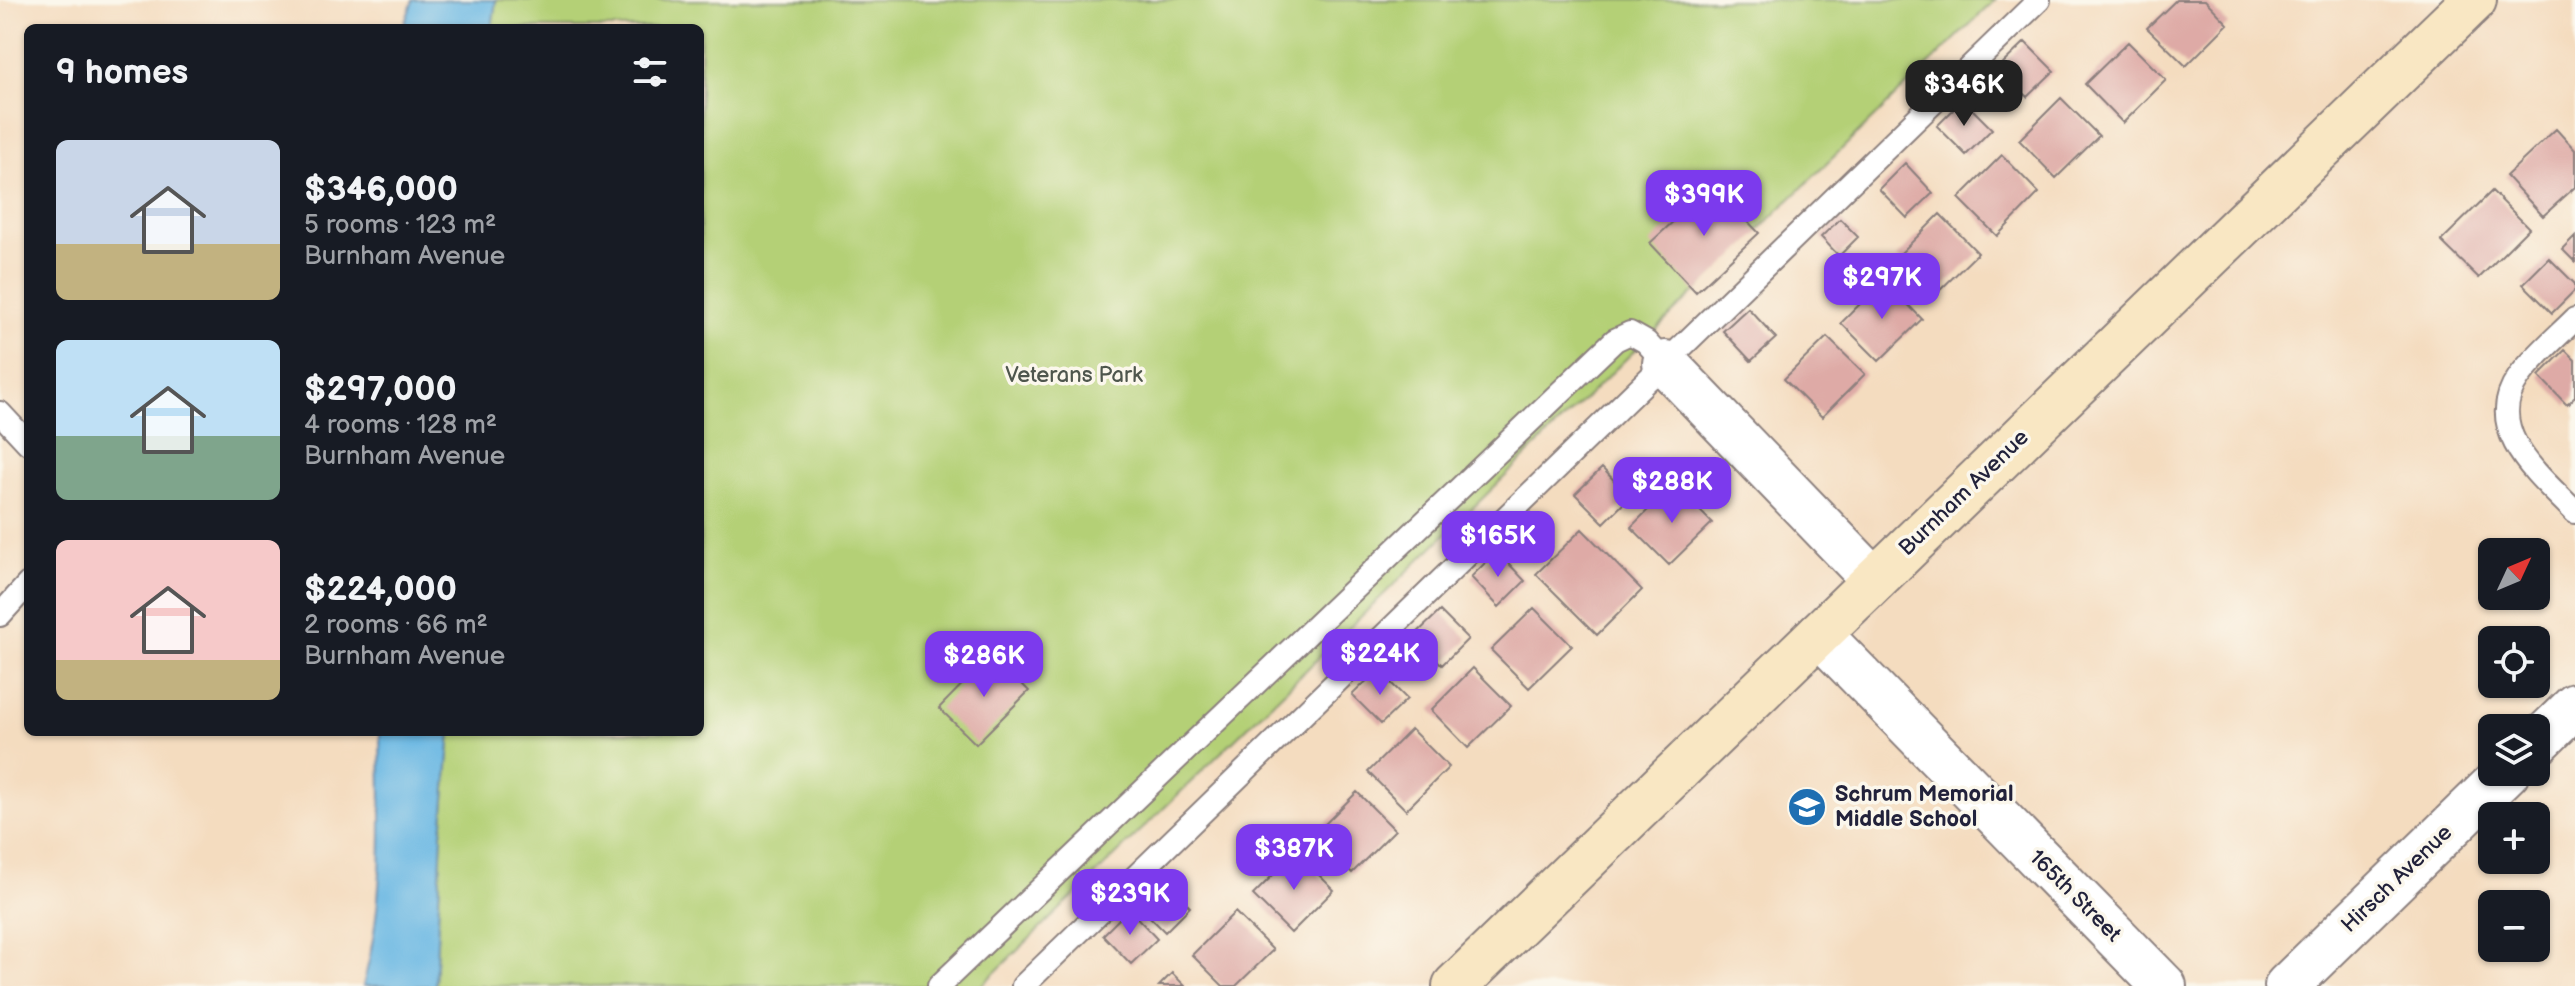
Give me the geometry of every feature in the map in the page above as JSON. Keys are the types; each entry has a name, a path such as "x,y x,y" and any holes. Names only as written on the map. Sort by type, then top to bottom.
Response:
{"main road":[{"name":"Burnham Avenue","path":"1455,986 2474,0"}],"street":[{"path":"1665,363 1874,580"},
{"name":"165th Street","path":"1819,634 2164,986"},
{"path":"2550,730 2575,706"},
{"name":"Hirsch Avenue","path":"2287,986 2493,786"}],"lane":[{"path":"1023,986 2039,0"},
{"path":"2575,319 2518,378 2507,399 2506,421 2515,445 2531,467 2575,512"},
{"path":"939,986 1615,340 1630,333 1646,342 1665,363"},
{"path":"0,413 24,439"},
{"path":"0,615 24,588"}],"green space":[{"name":"Veterans Park","path":"496,0 1995,0 981,986 435,986 442,834 451,736 704,736 704,24 493,24"}],"water":[{"path":"413,0 496,0 493,24 404,24"},
{"path":"380,736 451,736 442,834 435,986 363,986 376,922 381,828"}],"building":[{"path":"2176,0 2205,0 2228,24 2186,66 2147,28"},
{"path":"2025,42 2054,71 2027,97 1998,68"},
{"path":"2128,42 2166,80 2123,123 2085,84"},
{"path":"2061,98 2099,136 2056,178 2019,140"},
{"path":"1963,100 1992,129 1966,155 1937,126"},
{"path":"2556,129 2575,150 2575,187 2543,216 2506,176"},
{"path":"2002,155 2039,193 1997,236 1959,198"},
{"path":"1905,163 1933,193 1907,218 1879,189"},
{"path":"1713,185 1759,233 1696,292 1650,243"},
{"path":"2492,191 2529,228 2479,278 2441,241"},
{"path":"1940,214 1978,253 1935,295 1897,257"},
{"path":"1840,219 1858,237 1839,256 1821,237"},
{"path":"2575,236 2575,262 2562,249"},
{"path":"2549,258 2575,284 2575,290 2552,313 2523,284"},
{"path":"1884,280 1922,319 1879,361 1841,323"},
{"path":"1748,308 1776,338 1751,361 1723,331"},
{"path":"1827,337 1865,374 1822,417 1784,379"},
{"path":"2565,350 2575,360 2575,397 2567,405 2539,376"},
{"path":"1602,468 1630,497 1604,523 1575,494"},
{"path":"1674,484 1712,523 1669,565 1631,527"},
{"path":"1582,529 1642,590 1597,635 1536,574"},
{"path":"1497,551 1525,581 1499,607 1471,577"},
{"path":"1534,608 1572,646 1529,688 1491,650"},
{"path":"1440,611 1468,639 1442,665 1414,636"},
{"path":"992,654 1029,691 976,744 939,708"},
{"path":"1473,668 1511,706 1468,748 1431,710"},
{"path":"1378,670 1407,699 1381,724 1352,695"},
{"path":"1411,729 1449,767 1406,810 1368,772"},
{"path":"1357,792 1395,830 1352,873 1314,835"},
{"path":"1296,852 1334,890 1291,933 1253,895"},
{"path":"1162,877 1190,907 1165,932 1136,903"},
{"path":"1129,909 1157,939 1131,964 1103,935"},
{"path":"1235,912 1273,950 1236,986 1223,986 1192,955"},
{"path":"1172,973 1185,986 1159,986"}],"place":[{"name":"Schrum Memorial Middle School","path":"1807,807"}]}
